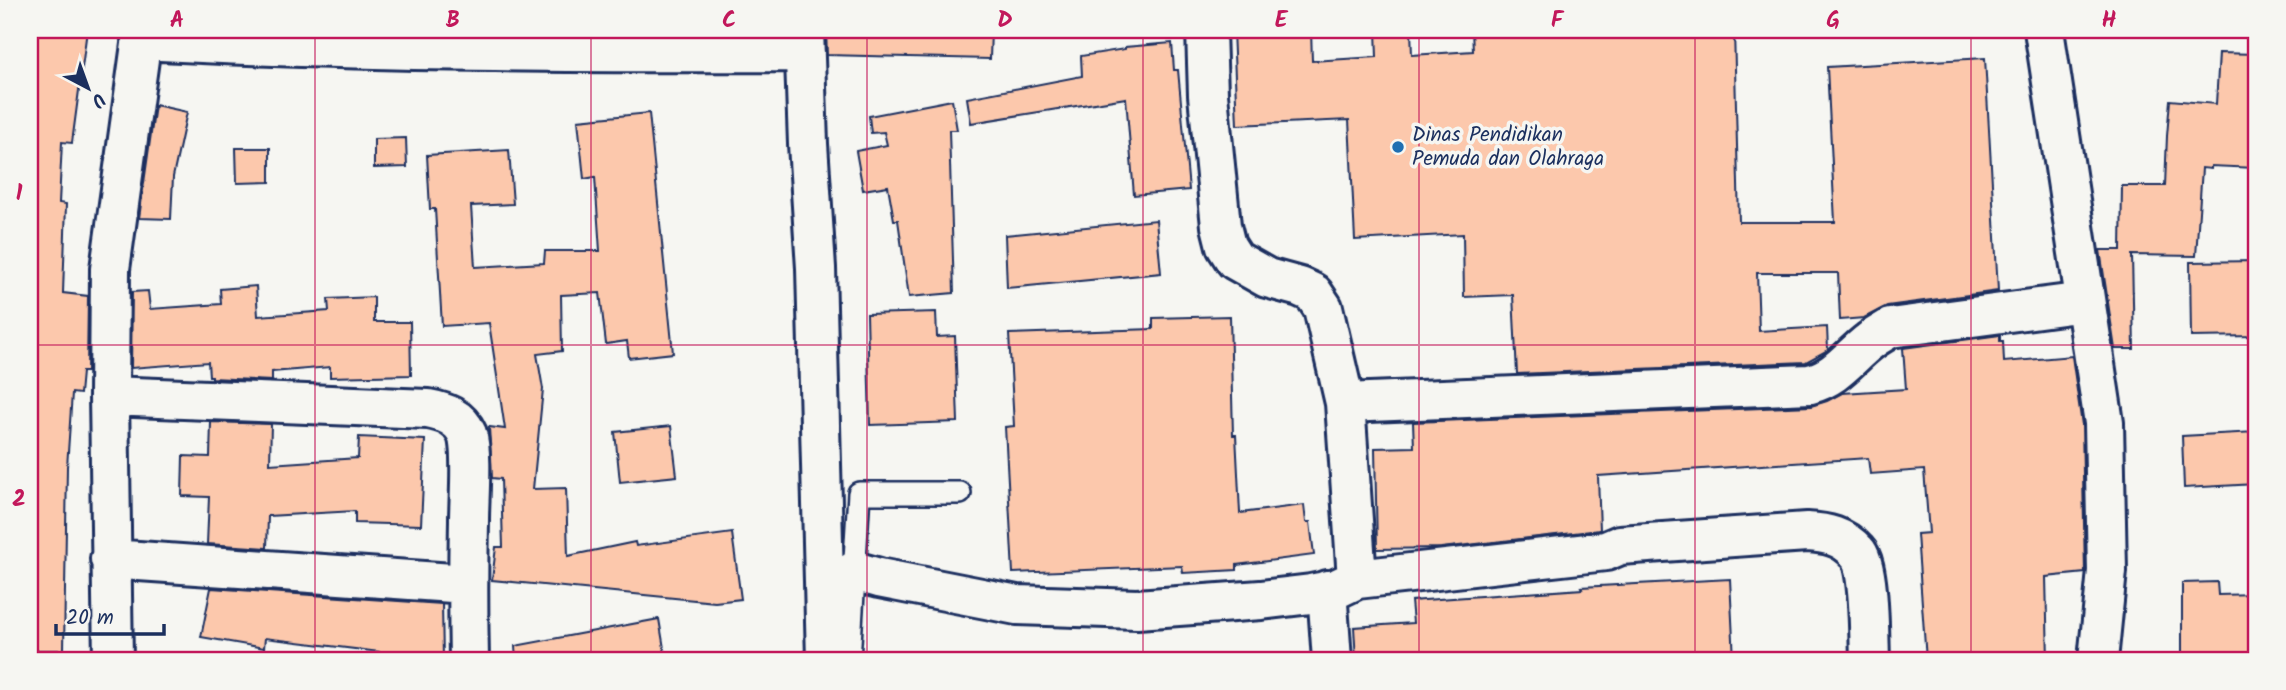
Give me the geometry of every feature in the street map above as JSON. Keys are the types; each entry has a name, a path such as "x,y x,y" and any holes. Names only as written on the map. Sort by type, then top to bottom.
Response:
{"street":[{"path":"1206,30 1208,95 1221,226 1226,246 1235,261 1249,270 1314,293 1323,308 1345,403 1342,584 1332,660"},
{"path":"2044,30 2104,424 2107,571 2098,660"},
{"path":"113,660 110,559 110,269 142,35 285,48 666,53 805,41 816,268 826,660"},
{"path":"1345,403 1810,384 1838,372 1870,341 1890,328 2084,302"},
{"path":"109,396 428,409 446,413 458,421 467,435 470,471 467,584 469,660"},
{"path":"854,571 1017,605 1137,609 1261,600 1342,584 1606,551 1620,545 1807,532 1829,534 1859,553 1864,569 1870,660"},
{"path":"110,559 467,584"}],"lane":[{"path":"821,491 960,493"},
{"path":"849,660 859,493"}],"building":[{"path":"30,30 87,30 72,143 62,142 59,203 66,204 63,293 88,296 87,372 82,372 80,394 72,393 67,467 64,650 30,650"},
{"path":"826,30 991,30 990,59 827,55"},
{"path":"1233,30 1311,30 1312,61 1377,57 1376,30 1411,30 1412,55 1473,51 1472,30 1734,30 1739,222 1835,222 1827,67 1985,58 1998,291 1887,306 1864,318 1840,320 1838,273 1757,273 1759,331 1827,327 1828,350 1806,362 1517,374 1513,295 1464,297 1463,234 1355,240 1349,120 1237,125"},
{"path":"1172,43 1174,70 1178,70 1189,190 1134,195 1126,98 971,123 967,98 1082,76 1081,56 1125,47"},
{"path":"2219,53 2256,54 2256,168 2202,168 2196,256 2132,255 2134,349 2115,349 2100,250 2121,250 2122,186 2165,186 2170,100 2216,104"},
{"path":"952,100 957,130 949,130 954,293 909,297 898,220 894,220 888,186 863,190 856,151 887,145 884,132 871,133 869,116"},
{"path":"155,105 187,112 173,177 171,219 139,218"},
{"path":"649,113 673,353 629,358 627,341 606,344 600,293 561,295 562,351 537,354 543,389 533,489 566,488 568,556 635,542 636,546 732,533 741,599 715,602 492,580 496,547 503,547 501,479 492,478 489,427 505,429 489,323 442,326 435,209 430,209 427,155 509,150 513,204 471,206 475,267 544,263 545,251 600,251 595,177 584,179 578,120"},
{"path":"406,138 407,167 374,168 374,139"},
{"path":"236,148 270,148 270,182 237,183"},
{"path":"1156,220 1161,273 1007,288 1005,235"},
{"path":"2256,261 2256,336 2191,337 2190,262"},
{"path":"256,286 258,316 329,311 328,299 374,297 374,322 410,322 411,375 330,377 330,367 272,372 272,381 212,378 209,376 208,362 131,368 132,292 148,291 150,309 221,304 220,289"},
{"path":"936,312 937,337 955,336 958,422 870,425 867,314"},
{"path":"1230,316 1233,435 1236,435 1240,513 1304,505 1306,522 1310,522 1314,555 1237,565 1237,570 1183,573 1182,566 1013,573 1005,427 1014,426 1009,334 1153,329 1153,318"},
{"path":"2000,335 2004,362 2072,356 2082,425 2085,573 2046,577 2048,660 1982,660 1982,655 1926,660 1917,534 1929,533 1924,470 1870,474 1868,458 1598,476 1600,530 1441,548 1377,549 1375,448 1414,447 1413,422 1811,406 1842,393 1906,389 1903,348"},
{"path":"211,422 271,424 270,464 358,458 359,437 425,440 421,525 355,523 355,511 268,516 267,548 207,544 209,497 182,496 183,456 210,457"},
{"path":"671,426 677,476 620,482 615,432"},
{"path":"2256,432 2256,484 2184,488 2182,436"},
{"path":"1730,579 1734,660 1356,660 1354,627 1413,623 1411,601 1582,589 1581,587"},
{"path":"2217,582 2218,595 2256,594 2256,660 2182,660 2182,583"},
{"path":"211,588 442,604 443,660 379,660 379,652 265,638 264,648 201,637"},
{"path":"659,619 666,660 516,660 515,646"}],"place":[{"name":"Dinas Pendidikan Pemuda dan Olahraga","path":"1398,147"}]}
